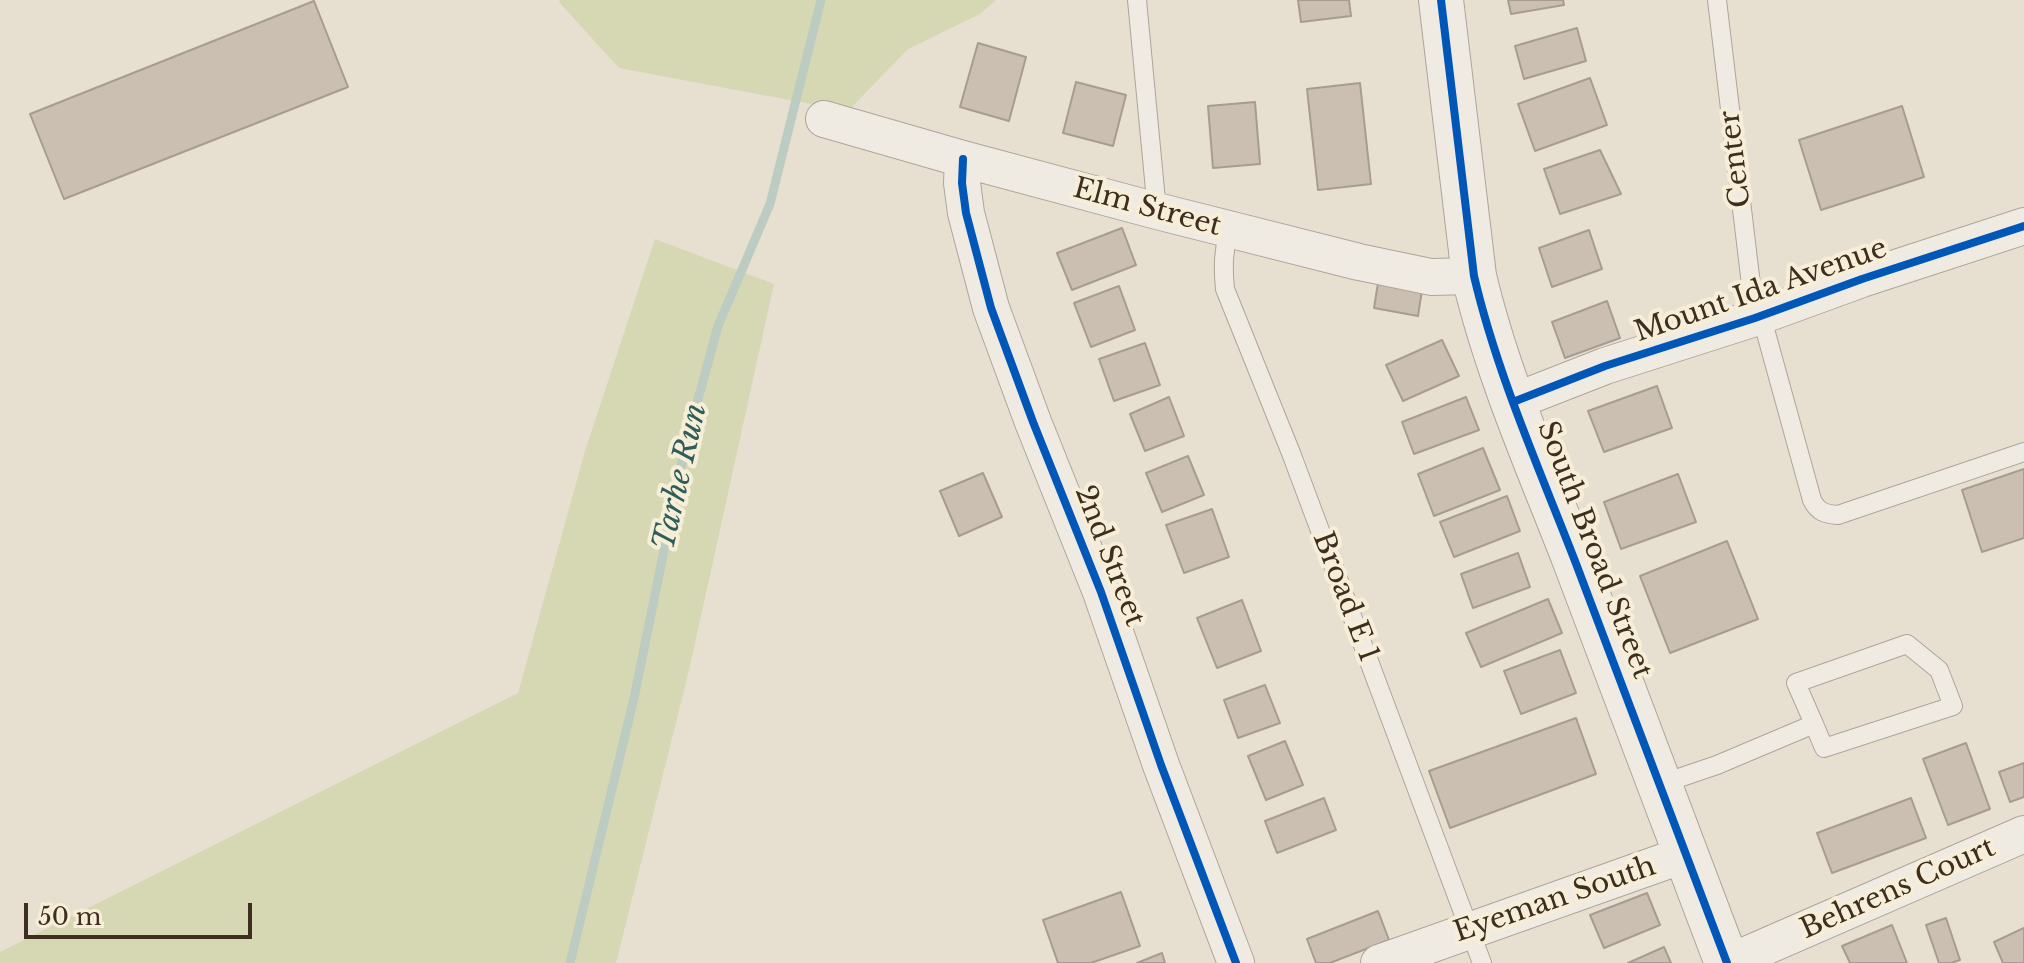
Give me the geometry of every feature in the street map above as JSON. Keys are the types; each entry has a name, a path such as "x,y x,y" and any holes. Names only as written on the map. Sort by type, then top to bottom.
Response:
{"street":[{"name":"South Broad Street","path":"1441,0 1474,276 1495,353 1728,963"},
{"name":"Elm Street","path":"824,119 1157,211 1359,262 1431,277 1474,276"},
{"name":"2nd Street","path":"963,159 966,213 991,308 1101,592 1161,765 1236,963"},
{"name":"Mount Ida Avenue","path":"1513,402 1605,366 2024,226"},
{"name":"Behrens Court","path":"1728,963 2024,834"},
{"name":"Eyeman South","path":"1379,963 1476,947 1686,854"}],"lane":[{"path":"1137,0 1157,211"},
{"name":"Center","path":"1717,0 1758,317 1816,508 1826,514 1838,515 2024,452"},
{"name":"Broad E 1","path":"1229,230 1224,247 1225,289 1291,453 1476,947"},
{"path":"1907,644 1939,670 1953,706 1824,748 1814,724 1796,683 1907,644"},
{"path":"1661,784 1717,765 1814,724"}],"green space":[{"path":"560,0 996,0 980,14 908,49 848,111 619,68"},
{"path":"655,239 774,284 690,666 616,963 0,963 0,952 518,693 585,451"}],"building":[{"path":"1298,0 1349,0 1351,16 1301,22"},
{"path":"1508,0 1563,0 1564,5 1511,14"},
{"path":"314,1 348,87 64,199 30,114"},
{"path":"1577,28 1586,61 1524,79 1515,46"},
{"path":"978,43 1026,57 1009,121 960,107"},
{"path":"1590,78 1607,125 1535,151 1518,104"},
{"path":"1076,82 1126,95 1113,146 1063,133"},
{"path":"1360,83 1371,184 1318,190 1307,89"},
{"path":"1255,102 1260,164 1213,168 1208,106"},
{"path":"1902,106 1924,177 1821,210 1799,140"},
{"path":"1600,150 1621,194 1560,214 1544,169"},
{"path":"1122,228 1136,265 1072,290 1057,253"},
{"path":"1589,230 1602,269 1552,287 1539,248"},
{"path":"1378,283 1422,290 1418,316 1374,308"},
{"path":"1119,286 1135,330 1091,347 1074,303"},
{"path":"1607,301 1620,338 1565,358 1552,322"},
{"path":"1442,340 1459,376 1403,401 1386,365"},
{"path":"1145,343 1160,385 1114,401 1099,359"},
{"path":"1657,386 1672,428 1604,452 1588,411"},
{"path":"1169,397 1184,436 1145,451 1130,414"},
{"path":"1466,397 1479,430 1414,454 1402,422"},
{"path":"1483,448 1500,490 1434,516 1418,474"},
{"path":"1188,456 1204,495 1162,512 1146,473"},
{"path":"2024,469 2024,538 1982,552 1962,490"},
{"path":"983,473 1002,517 959,536 940,491"},
{"path":"1678,474 1696,522 1621,549 1604,502"},
{"path":"1507,496 1520,531 1454,557 1440,522"},
{"path":"1212,509 1229,557 1184,573 1166,525"},
{"path":"1727,541 1758,619 1670,653 1640,576"},
{"path":"1518,553 1530,587 1473,608 1461,574"},
{"path":"1548,599 1562,633 1481,667 1466,633"},
{"path":"1242,600 1261,651 1217,668 1197,618"},
{"path":"1560,650 1576,693 1521,714 1504,671"},
{"path":"1265,685 1280,723 1238,738 1224,700"},
{"path":"1576,718 1596,774 1450,828 1429,771"},
{"path":"1285,741 1303,785 1266,800 1248,756"},
{"path":"1966,743 1990,809 1948,825 1923,759"},
{"path":"2024,763 2024,797 2010,802 1999,772"},
{"path":"1324,798 1336,830 1277,853 1265,821"},
{"path":"1911,798 1926,838 1832,873 1817,833"},
{"path":"1121,892 1140,946 1091,963 1058,963 1043,920"},
{"path":"1647,893 1660,925 1604,948 1590,915"},
{"path":"1378,911 1389,940 1330,963 1316,963 1307,939"},
{"path":"1946,918 1960,960 1939,963 1926,925"},
{"path":"1892,925 1907,963 1850,963 1842,946"},
{"path":"2024,928 2024,963 2003,963 1994,942"},
{"path":"1664,947 1671,963 1628,963"},
{"path":"1162,953 1165,963 1137,963"}],"waterway":[{"name":"Tarhe Run","path":"570,963 634,698 685,447 718,326 770,204 821,0"}],"cycle path":[{"path":"1441,0 1474,276 1483,313 1520,420 1727,963"},
{"path":"963,159 966,213 991,308 1101,592 1161,765 1236,963"},
{"path":"1513,402 1605,366 2024,226"}]}
